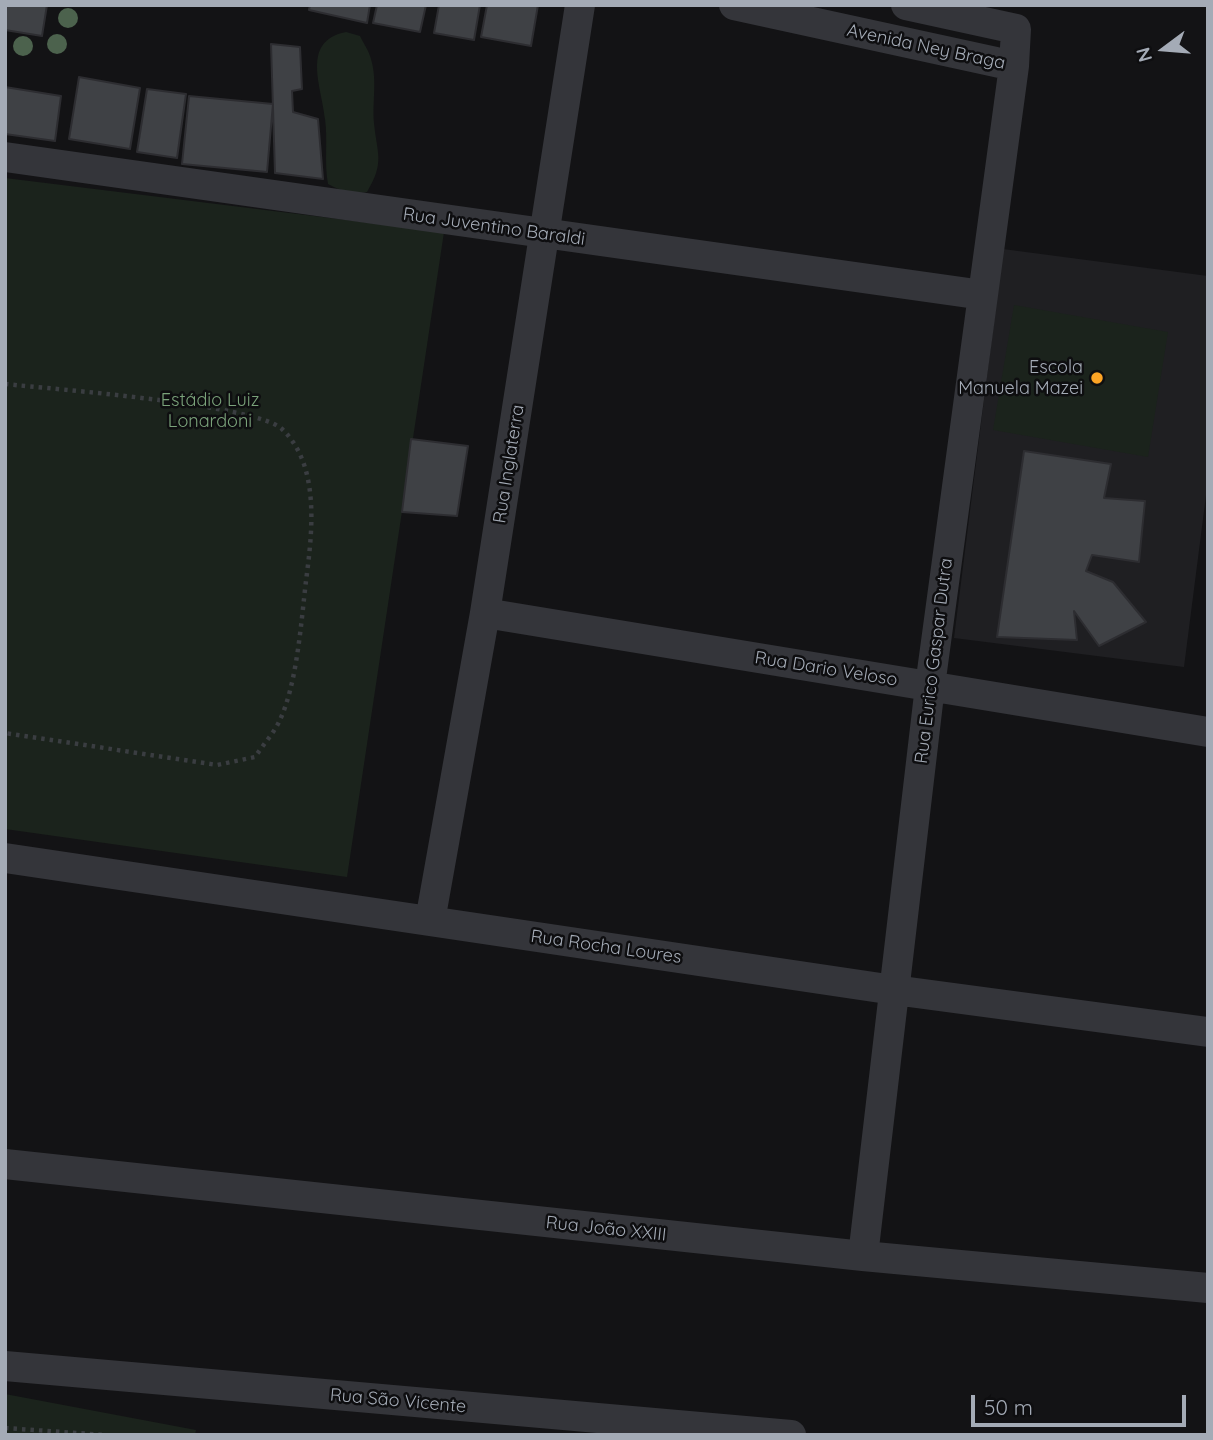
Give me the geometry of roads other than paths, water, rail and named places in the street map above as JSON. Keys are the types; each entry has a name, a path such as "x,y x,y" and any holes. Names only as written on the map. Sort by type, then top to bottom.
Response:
{"street":[{"name":"Rua Inglaterra","path":"430,921 485,613 580,5"},
{"name":"Avenida Ney Braga","path":"734,5 1014,66 1016,29 906,5"},
{"name":"Rua Eurico Gaspar Dutra","path":"863,1256 930,686 1014,66"},
{"name":"Rua Juventino Baraldi","path":"5,158 983,295"},
{"name":"Rua Dario Veloso","path":"485,613 1208,732"},
{"name":"Rua Rocha Loures","path":"5,858 894,990 1208,1032"},
{"name":"Rua João XXIII","path":"5,1164 863,1256 1208,1288"},
{"name":"Rua São Vicente","path":"5,1366 587,1426 791,1435"}],"place":[{"name":"Escola Manuela Mazei","path":"1097,378"}],"park label":[{"name":"Estádio Luiz Lonardoni","path":"210,411"}]}
